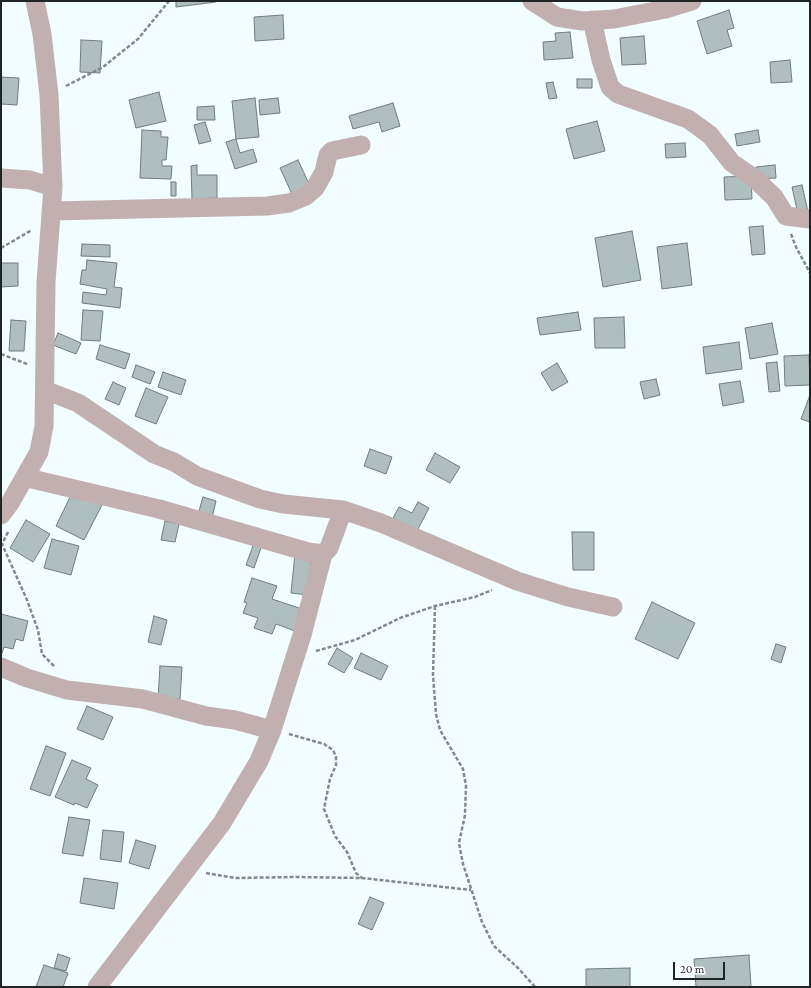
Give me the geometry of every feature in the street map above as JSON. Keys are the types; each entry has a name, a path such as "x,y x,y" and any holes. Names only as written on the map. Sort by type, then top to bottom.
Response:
{"street":[{"path":"5,522 10,502 39,452 44,426 46,282 53,187 49,95 42,34 35,1"},
{"path":"532,1 557,17 582,20 614,18 666,9 692,1"},
{"path":"592,20 610,87 618,94 688,118 710,135 732,163 754,178 774,197 786,216 810,219"},
{"path":"52,215 267,206 289,202 306,196 315,188 324,172 328,155 332,151 361,145"},
{"path":"1,178 30,180 53,187"},
{"path":"45,390 78,403 154,454 174,462 197,476 260,499 283,504 343,510 381,523 517,581 568,597 613,607"},
{"path":"29,469 32,479 159,509 308,552 323,554"},
{"path":"97,987 222,823 258,761 272,730 295,657 323,554 329,548 343,510"},
{"path":"1,667 27,678 67,690 143,699 206,716 235,720 272,730"}],"path":[{"path":"49,95 103,67 138,39 169,1"},
{"path":"1,248 52,215"},
{"path":"786,216 796,247 810,273"},
{"path":"1,354 45,370"},
{"path":"5,522 2,544 27,600 38,630 42,654 60,671 67,690"},
{"path":"295,657 355,640 400,618 435,606 475,597 517,581"},
{"path":"435,606 433,675 436,714 440,730 463,769 466,786 465,816 459,843 463,864 471,890 494,946 518,968 535,987"},
{"path":"272,730 324,744 333,750 336,756 336,766 330,779 324,809 335,836 347,852 356,873 362,878"},
{"path":"187,868 214,876 235,878 362,878 471,890"}],"building":[{"path":"176,1 216,1 216,2 176,7"},
{"path":"729,10 734,28 727,30 732,46 707,54 697,21"},
{"path":"283,15 284,39 255,41 254,17"},
{"path":"570,32 573,58 544,60 543,42 556,41 555,33"},
{"path":"644,36 646,64 622,65 620,38"},
{"path":"81,40 102,41 100,73 80,72"},
{"path":"790,60 792,82 771,83 770,62"},
{"path":"1,77 19,78 17,105 1,104"},
{"path":"577,79 592,79 592,88 577,88"},
{"path":"553,82 557,98 549,99 546,83"},
{"path":"159,92 166,121 136,128 129,100"},
{"path":"255,98 259,137 236,139 232,101"},
{"path":"278,98 280,113 260,115 259,100"},
{"path":"393,103 400,126 382,132 379,122 353,129 349,116"},
{"path":"214,106 215,120 197,120 197,107"},
{"path":"597,121 605,151 574,159 566,129"},
{"path":"205,122 211,141 199,144 194,125"},
{"path":"142,130 161,131 161,137 168,137 166,160 162,160 162,166 172,166 171,179 140,178"},
{"path":"758,130 760,142 737,146 735,134"},
{"path":"236,139 240,153 253,149 257,162 235,169 226,142"},
{"path":"685,143 686,157 666,158 665,144"},
{"path":"298,160 316,199 298,207 280,168"},
{"path":"197,165 197,175 217,175 217,198 192,199 191,166"},
{"path":"775,165 776,178 757,179 756,167"},
{"path":"751,176 752,199 725,200 724,177"},
{"path":"171,182 176,182 176,196 171,196"},
{"path":"802,185 808,212 798,214 792,187"},
{"path":"763,226 765,254 752,255 749,227"},
{"path":"632,231 641,280 603,287 595,238"},
{"path":"687,243 692,285 662,289 657,247"},
{"path":"82,244 110,245 110,257 81,256"},
{"path":"87,260 117,263 114,287 122,288 120,308 82,303 83,292 106,295 107,289 80,284 82,270 86,270"},
{"path":"1,263 18,263 18,286 1,287"},
{"path":"83,310 103,311 100,341 81,340"},
{"path":"578,312 581,330 540,335 537,318"},
{"path":"624,317 625,348 595,348 594,318"},
{"path":"11,320 26,321 24,351 9,351"},
{"path":"772,323 778,354 750,359 745,328"},
{"path":"58,333 81,343 76,354 53,345"},
{"path":"739,342 742,369 706,374 703,347"},
{"path":"100,345 130,354 125,369 96,359"},
{"path":"809,355 810,385 785,386 784,356"},
{"path":"777,362 780,391 769,392 766,363"},
{"path":"557,363 568,382 552,391 541,373"},
{"path":"136,365 155,372 150,384 132,377"},
{"path":"163,372 186,380 181,395 158,387"},
{"path":"656,379 660,395 644,399 640,382"},
{"path":"740,381 744,402 723,406 719,384"},
{"path":"113,382 126,388 119,405 105,399"},
{"path":"146,388 168,397 156,424 135,416"},
{"path":"810,395 810,422 801,419"},
{"path":"370,449 392,457 386,474 364,466"},
{"path":"435,453 460,467 450,483 426,470"},
{"path":"73,491 102,505 84,540 56,526"},
{"path":"203,497 216,501 211,522 197,518"},
{"path":"418,502 429,508 417,531 393,518 399,507 412,513"},
{"path":"26,520 50,534 33,562 10,548"},
{"path":"165,521 179,524 175,542 161,540"},
{"path":"572,532 594,532 594,570 573,570"},
{"path":"52,539 79,546 71,575 44,568"},
{"path":"254,543 262,545 254,568 246,565"},
{"path":"295,554 312,556 308,595 291,593"},
{"path":"252,578 277,586 272,599 302,609 295,631 276,624 272,634 254,628 258,618 243,613 247,603 244,602"},
{"path":"652,602 695,623 678,659 635,639"},
{"path":"1,614 28,621 23,641 16,639 13,649 4,647 1,656"},
{"path":"154,616 167,620 161,645 148,642"},
{"path":"776,644 786,647 781,663 771,659"},
{"path":"337,648 353,658 344,673 328,664"},
{"path":"361,653 388,666 381,680 354,668"},
{"path":"160,666 182,667 180,699 158,698"},
{"path":"87,706 113,717 103,740 77,729"},
{"path":"46,746 66,753 50,796 30,789"},
{"path":"72,760 91,768 86,779 98,785 87,808 75,803 74,805 55,797"},
{"path":"69,817 90,820 83,856 62,853"},
{"path":"103,830 124,832 121,862 100,859"},
{"path":"136,840 156,846 149,869 129,863"},
{"path":"84,878 118,883 114,909 80,903"},
{"path":"370,897 384,903 372,930 358,924"},
{"path":"58,954 70,958 66,971 54,968"},
{"path":"749,955 751,987 696,987 694,959"},
{"path":"44,965 68,973 63,987 36,987"},
{"path":"630,968 630,987 586,987 586,969"}]}
